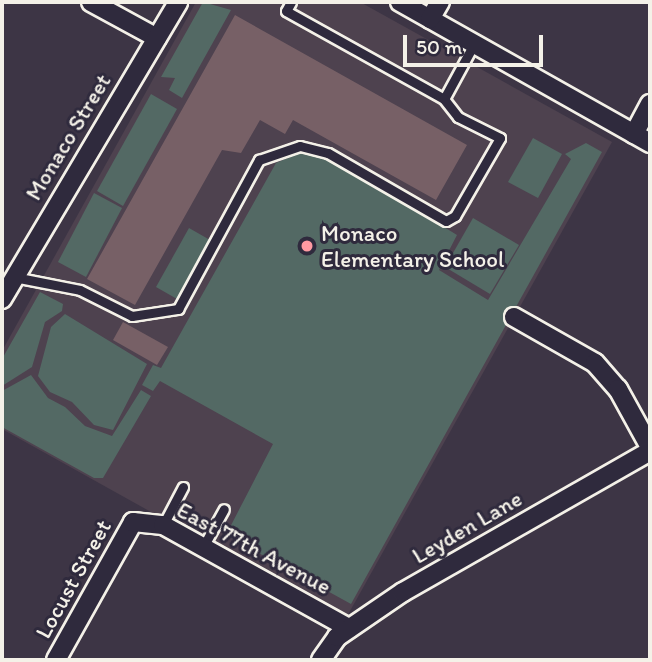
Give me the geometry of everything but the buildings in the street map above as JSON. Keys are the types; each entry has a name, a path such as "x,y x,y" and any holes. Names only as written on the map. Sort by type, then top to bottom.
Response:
{"street":[{"path":"91,2 157,38"},
{"name":"Monaco Street","path":"2,299 8,274 178,2"},
{"path":"400,2 650,143"},
{"path":"430,19 440,2"},
{"path":"634,134 650,104"},
{"path":"514,317 596,363 618,389 650,449"},
{"name":"Leyden Lane","path":"321,660 349,628 650,449"},
{"name":"East 77th Avenue","path":"133,522 163,525 349,628"},
{"name":"Locust Street","path":"56,660 133,522"}],"lane":[{"path":"8,274 80,290 132,316 178,309 259,160 300,146 328,153 446,220 455,216 500,138 458,117 444,99 286,10 291,2"},
{"path":"444,99 474,44"},
{"path":"163,525 184,487"},
{"path":"203,547 224,509"}],"shaded area":[{"name":"Monaco Elementary School","path":"196,2 360,2 612,142 345,620 2,429 2,351"}],"green space":[{"path":"203,2 231,10 182,98 169,90 175,78 161,77"},
{"path":"151,94 177,109 123,206 97,191"},
{"path":"533,138 562,154 538,198 508,182"},
{"path":"586,143 602,152 351,604 226,535 273,444 160,381 153,391 142,385 153,365 161,368 276,163 299,153 335,160 457,235 439,270 488,300 571,159 565,154"},
{"path":"94,193 122,208 86,277 58,262"},
{"path":"473,218 519,245 490,294 445,267"},
{"path":"189,228 210,240 177,299 156,287"},
{"path":"40,292 63,304 62,311 45,322 32,367 2,386 2,359"},
{"path":"65,314 147,364 113,430 94,425 72,402 50,392 38,376 51,327"},
{"path":"31,375 48,398 65,407 85,426 112,436 141,390 151,396 103,478 94,478 2,427 2,391"}],"place":[{"name":"Monaco Elementary School","path":"307,246"}]}
